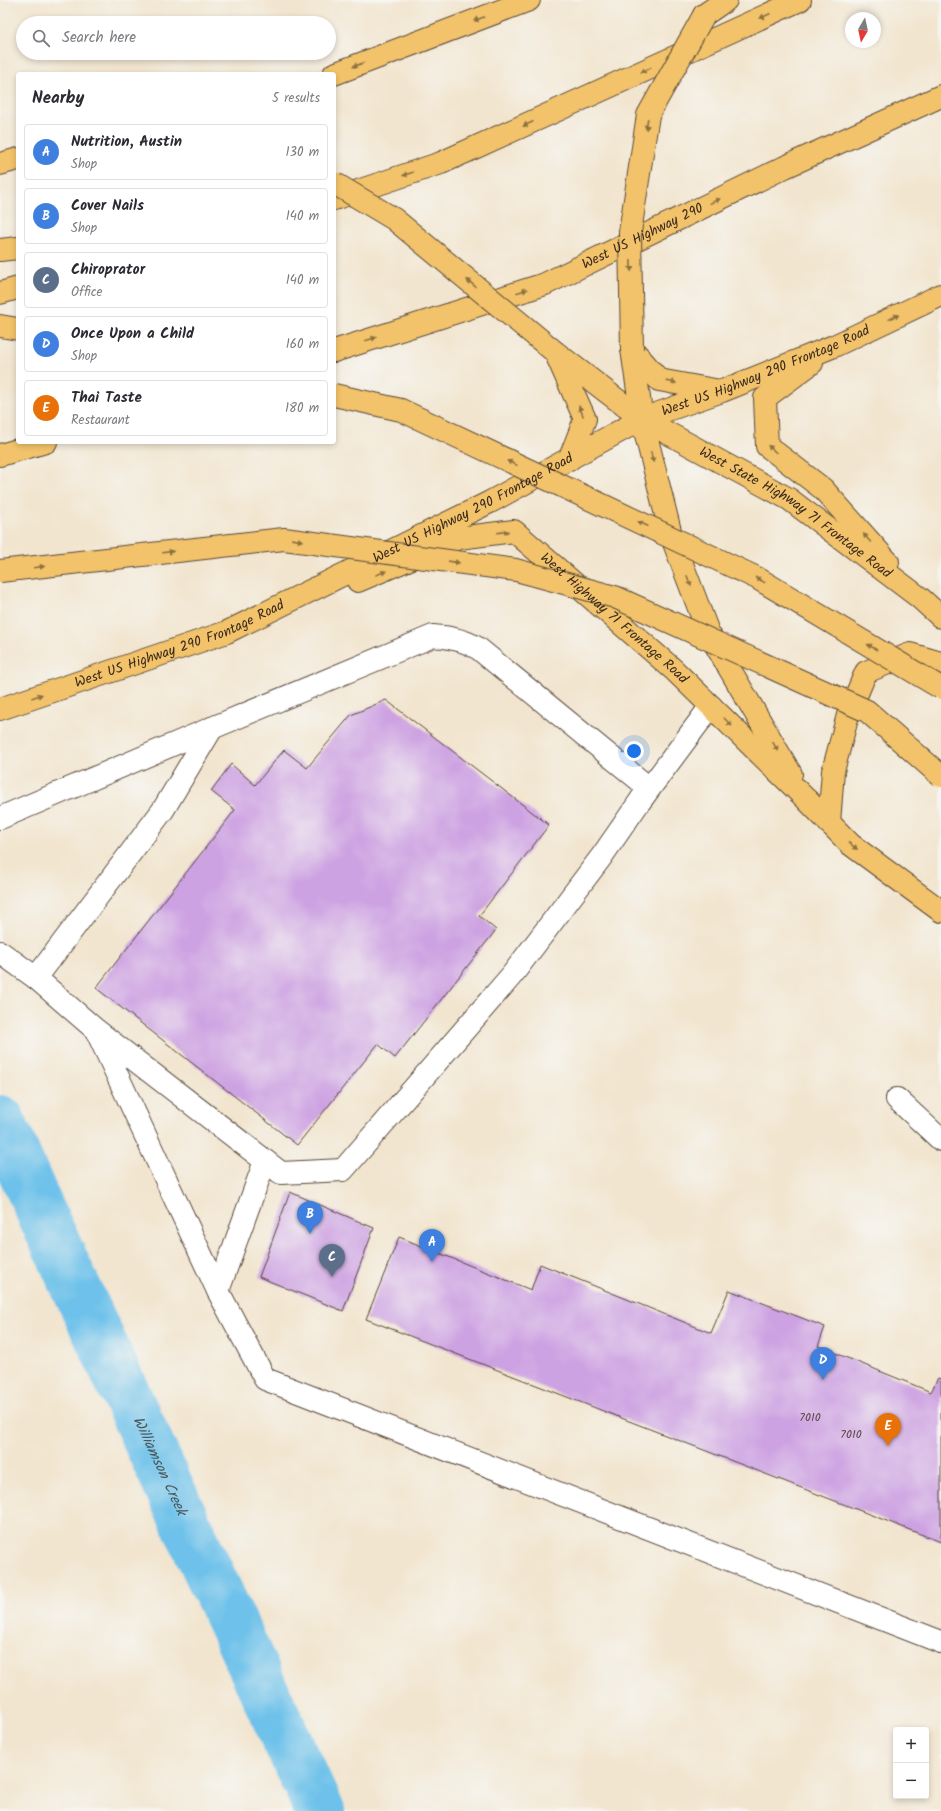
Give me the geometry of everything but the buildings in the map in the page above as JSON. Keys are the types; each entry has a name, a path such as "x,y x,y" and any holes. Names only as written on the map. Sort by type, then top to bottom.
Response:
{"main road":[{"path":"726,0 704,15 648,115 630,232 632,349 642,419 671,535 708,632 806,799"},
{"path":"336,198 441,163 800,0"},
{"path":"336,73 520,2"},
{"name":"West US Highway 290","path":"336,350 544,284 785,167 941,96"},
{"path":"785,167 941,107"},
{"path":"0,164 16,160"},
{"path":"0,169 16,168"},
{"name":"West State Highway 71 Frontage Road","path":"336,184 394,219 555,352 642,419 789,499 920,598 941,617"},
{"path":"0,250 16,248"},
{"path":"0,292 16,288"},
{"name":"West US Highway 290 Frontage Road","path":"0,709 227,632 490,502 642,419 722,391 834,346 941,295"},
{"path":"0,326 16,329"},
{"path":"834,346 765,398 767,446 823,489 920,598"},
{"path":"632,349 659,380 722,391"},
{"path":"555,352 585,419 569,460"},
{"path":"336,395 401,410 757,578 941,688"},
{"path":"0,455 39,444"},
{"name":"West Highway 71 Frontage Road","path":"227,632 386,571 458,538 514,531 674,670 850,844 941,910"},
{"path":"0,571 284,538 516,570 615,598 867,711 941,776"},
{"path":"829,823 833,771 848,715 866,672 910,654 941,663"}],"lane":[{"path":"0,818 433,636 448,636 470,643 479,649 649,788 593,868 512,975 343,1170 281,1173 96,1030 36,978 0,952"},
{"path":"640,801 711,706"},
{"path":"36,978 163,810 212,728"},
{"path":"96,1030 218,1291 265,1379 941,1642"},
{"path":"896,1099 940,1137"},
{"path":"218,1291 265,1161"}],"waterway":[{"name":"Williamson Creek","path":"0,1120 39,1208 320,1811"}],"place":[{"name":"Cover Nails","path":"310,1234"},
{"name":"Nutrition, Austin","path":"432,1262"},
{"name":"Chiroprator","path":"332,1277"},
{"name":"Once Upon a Child","path":"823,1380"},
{"name":"Thai Taste","path":"888,1446"}]}
